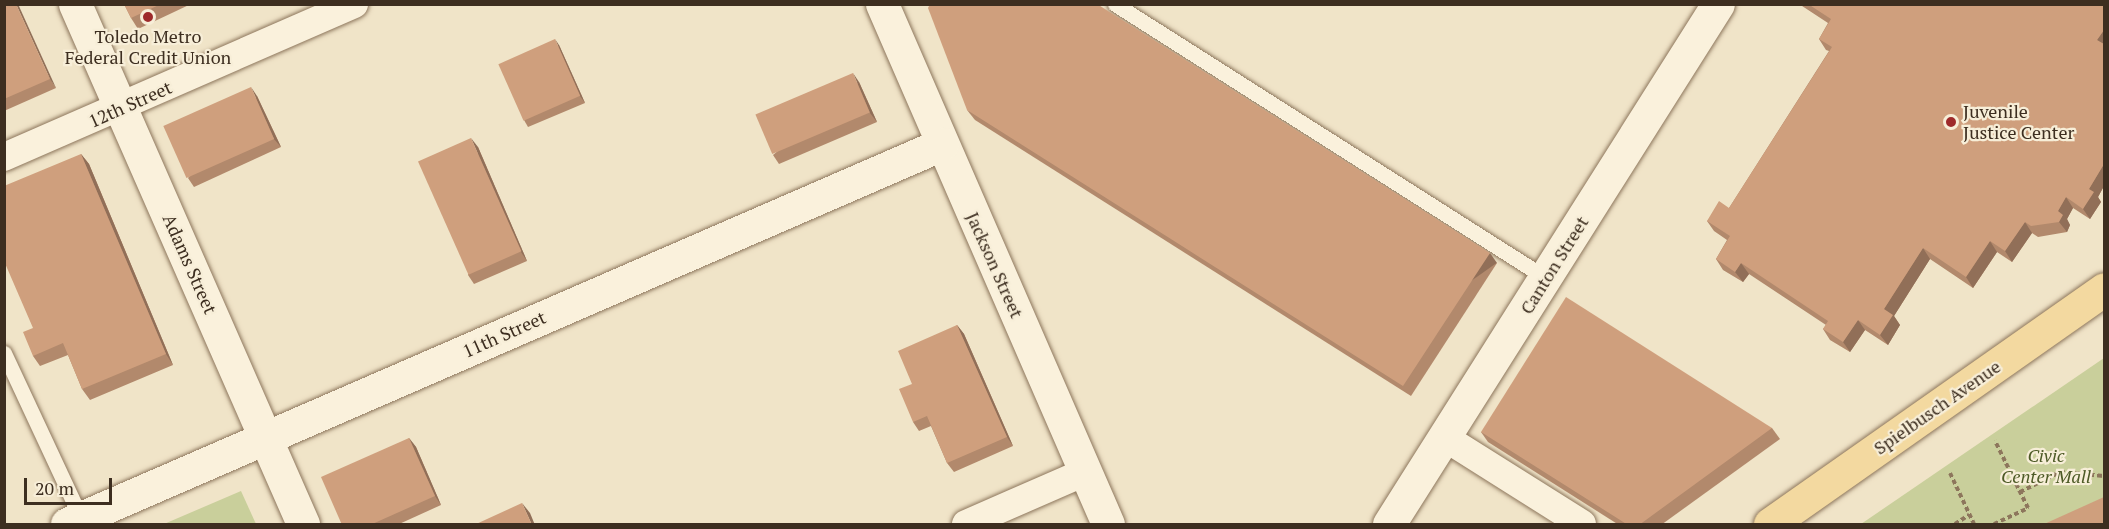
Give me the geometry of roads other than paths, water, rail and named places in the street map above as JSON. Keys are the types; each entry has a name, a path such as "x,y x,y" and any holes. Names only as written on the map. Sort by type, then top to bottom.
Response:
{"main road":[{"name":"Spielbusch Avenue","path":"1770,525 2104,289"}],"street":[{"name":"Adams Street","path":"75,4 303,525"},
{"name":"12th Street","path":"4,158 354,4"},
{"name":"Jackson Street","path":"882,4 1108,525"},
{"name":"Canton Street","path":"1389,525 1718,4"},
{"name":"11th Street","path":"74,521 942,144"},
{"path":"1444,437 1582,525"},
{"path":"966,525 1085,472"}],"lane":[{"path":"1115,4 1546,278"},
{"path":"4,353 74,521"}],"place":[{"name":"Toledo Metro Federal Credit Union","path":"148,17"},
{"name":"Juvenile Justice Center","path":"1951,122"}],"park label":[{"name":"Civic Center Mall","path":"2046,466"}]}
